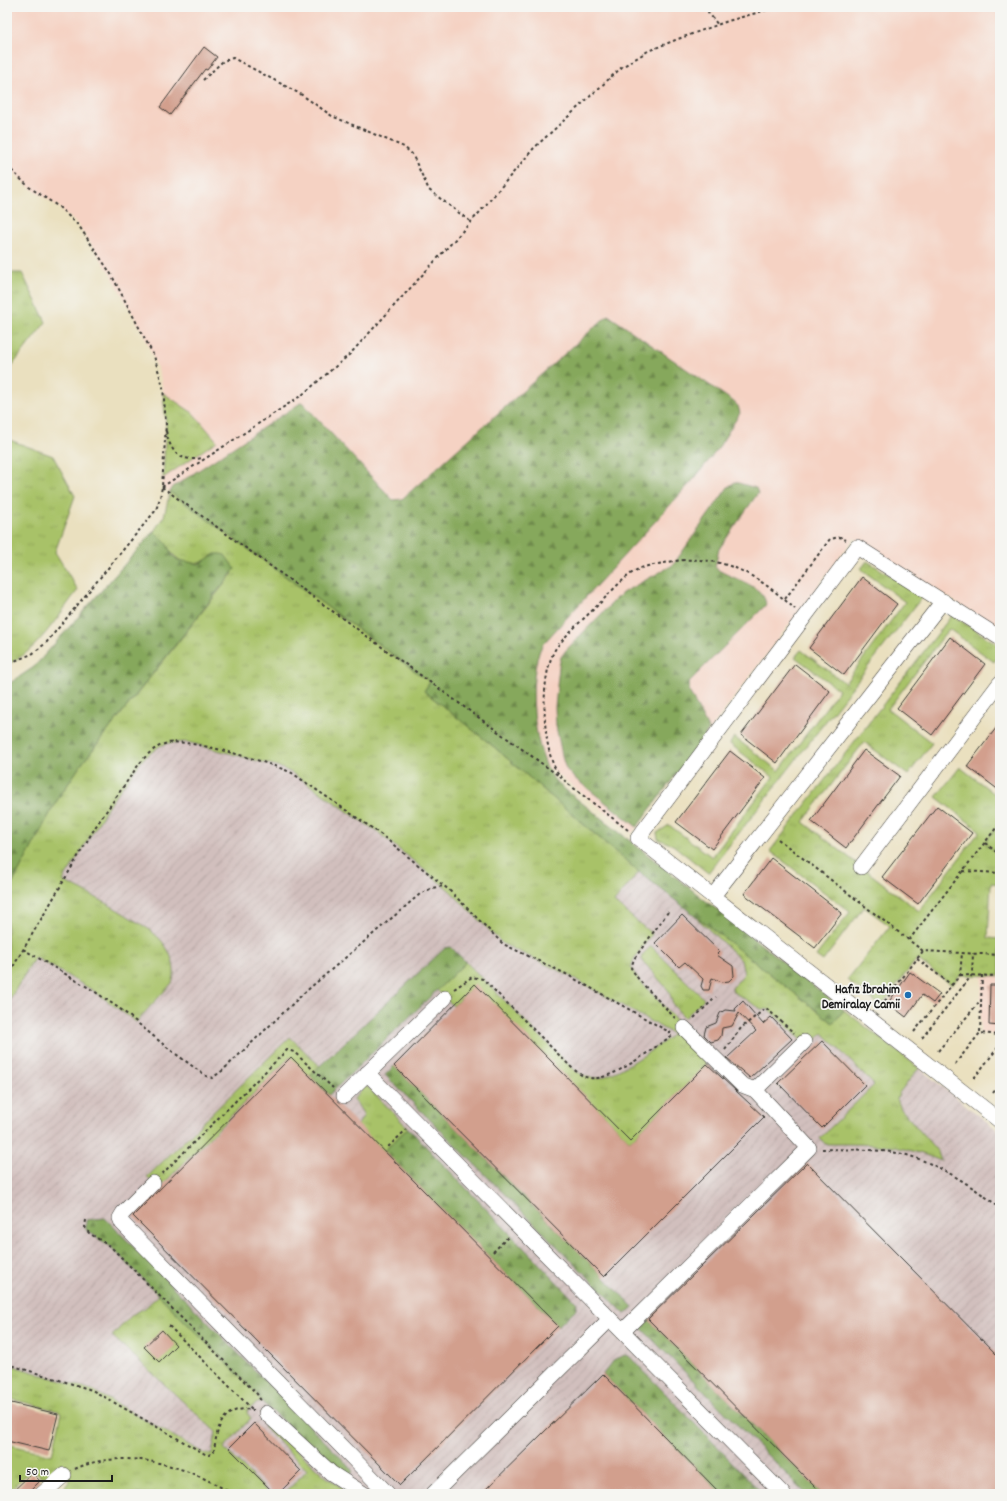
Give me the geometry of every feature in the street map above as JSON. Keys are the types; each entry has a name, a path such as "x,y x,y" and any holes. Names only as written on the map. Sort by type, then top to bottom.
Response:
{"street":[{"path":"1000,638 857,547 638,838 1000,1121"},
{"path":"712,896 943,601"},
{"path":"861,867 1000,683"},
{"path":"344,1096 445,998"},
{"path":"623,1332 809,1148 755,1090 742,1085 717,1060 679,1031"},
{"path":"755,1090 804,1042"},
{"path":"367,1073 783,1494"},
{"path":"153,1183 123,1213 120,1218 122,1223 388,1494"},
{"path":"433,1494 610,1319"},
{"path":"260,1412 331,1473 364,1494"},
{"path":"42,1494 64,1475"}],"path":[{"path":"704,7 718,24"},
{"path":"162,487 315,386 363,341 472,222 534,148 622,67 648,51 718,24 777,7"},
{"path":"203,80 223,60 233,58 302,95 332,116 404,148 412,154 429,190 472,222"},
{"path":"7,166 37,193 72,218 98,253 129,307 154,356 163,387 166,428 162,487 158,506 145,524 46,642 32,654 7,664"},
{"path":"166,428 170,446 176,454 188,459 204,458"},
{"path":"162,487 560,776 638,838"},
{"path":"785,599 830,539 840,537 857,547"},
{"path":"560,776 552,761 545,717 544,691 549,660 565,637 624,579 635,571 679,560 702,559 728,565 749,575 785,599 804,617"},
{"path":"7,977 111,802 144,758 156,748 168,743 187,742 277,766 292,773 379,833 443,886 503,944 679,1031"},
{"path":"908,940 1000,823"},
{"path":"778,839 923,951 1000,955"},
{"path":"985,843 1000,855"},
{"path":"962,871 1000,872"},
{"path":"23,949 107,1000 173,1053 206,1076 212,1078 222,1071 318,980 420,894 432,888 443,886"},
{"path":"668,912 634,959 631,968 679,1031"},
{"path":"881,1006 923,951"},
{"path":"914,1032 960,975 962,953"},
{"path":"922,1038 972,975 973,953"},
{"path":"917,958 952,985"},
{"path":"960,975 1000,976"},
{"path":"955,1064 980,1033 982,975"},
{"path":"445,998 470,978 476,976 483,979 571,1067 584,1076 598,1078 613,1072 679,1031 716,997"},
{"path":"938,1051 981,1000"},
{"path":"717,1060 741,1028 766,1008 804,1042"},
{"path":"980,1033 1000,1035"},
{"path":"974,1078 1000,1045"},
{"path":"153,1183 286,1050 294,1052 324,1082 344,1096"},
{"path":"993,1093 1000,1084"},
{"path":"388,1147 415,1122"},
{"path":"809,1148 872,1151 909,1156 937,1168 1000,1208"},
{"path":"86,1220 85,1227 89,1233 110,1246 257,1394 260,1412"},
{"path":"493,1252 519,1227"},
{"path":"168,1326 260,1412"},
{"path":"7,1364 92,1390 209,1455 214,1451 218,1427 225,1418 240,1410 260,1412"},
{"path":"64,1475 83,1465 110,1458 130,1458 177,1468 199,1475 232,1494"}],"shaded area":[{"path":"7,7 1000,7 1000,630 854,538 632,833 560,776 162,487 166,406 160,375 145,337 111,274 79,226 59,207 29,187 7,166"},
{"path":"233,573 546,766 550,775 558,784 1000,1132 1000,1494 246,1494 7,1377 7,894"},
{"path":"982,975 1000,976 1000,1035 980,1033"}],"green space":[{"path":"7,273 22,273 46,322 11,367 7,436"},
{"path":"608,315 734,402 738,406 740,413 717,450 694,479 543,644 537,658 533,695 534,716 543,756 549,772 558,784 844,1010 833,1023 639,872 494,747 424,691 430,682 170,492 173,487 302,402 393,500 402,499"},
{"path":"163,393 193,413 217,441 163,478 166,424"},
{"path":"7,439 53,456 75,496 55,552 78,590 37,643 18,659 7,664"},
{"path":"735,482 756,488 758,493 719,549 715,567 759,591 764,598 766,605 689,682 689,691 709,730 637,827 573,777 566,769 556,726 555,707 561,657 566,650 622,593 673,565 728,487"},
{"path":"170,492 430,682 424,691 494,747 639,872 614,902 652,934 634,959 631,968 639,980 684,1028 709,1062 630,1141 475,985 453,1006 437,990 466,962 571,1067 580,1074 591,1078 599,1078 616,1072 673,1034 566,974 503,944 449,890 379,833 292,773 277,766 187,742 168,743 160,746 144,758 111,802 63,881 117,909 156,935 167,948 172,959 174,977 172,983 136,1022 94,991 35,957 7,1004 7,894 56,802 80,766 233,573 206,560 189,564 182,561 170,551 154,531 164,516"},
{"path":"154,531 166,543 173,556 178,560 199,564 215,554 220,554 225,555 235,569 80,766 56,802 7,894 7,685 34,667"},
{"path":"867,561 923,596 708,873 673,845 658,839 657,833 669,825 712,857 773,777 730,744 734,737 779,771 839,690 795,657 801,650 845,683 905,602 861,569"},
{"path":"952,615 1000,646 1000,654 994,662 949,629 888,709 932,743 908,775 864,742 803,822 919,911 980,831 936,797 960,767 1000,798 1000,884 991,883 988,938 1000,939 1000,976 960,975 952,985 917,959 881,1006 847,980 890,926 864,907 823,961 816,956 850,912 770,851"},
{"path":"1000,823 1000,855 985,843"},
{"path":"687,909 833,1023 844,1010 919,1068 899,1093 897,1099 901,1109 938,1152 941,1161 926,1155 898,1148 856,1144 825,1144 820,1138 874,1085 823,1033 811,1044 804,1042 768,1009 763,1010 733,992 732,988 744,974 741,960"},
{"path":"651,946 704,999 685,1018 673,1005 669,991 641,959 642,955"},
{"path":"451,947 466,962 329,1095 309,1076 445,948"},
{"path":"290,1037 320,1066 309,1076 290,1057 159,1188 147,1177"},
{"path":"394,1066 633,1307 625,1314 385,1075"},
{"path":"364,1086 368,1087 408,1128 384,1151 358,1125 364,1115 354,1099"},
{"path":"408,1128 577,1303 576,1309 558,1326 384,1151"},
{"path":"105,1218 349,1466 353,1472 347,1477 330,1464 261,1401 257,1394 111,1247 86,1230 86,1220"},
{"path":"159,1295 257,1394 261,1401 248,1409 247,1413 251,1418 224,1448 270,1494 60,1494 70,1480 69,1476 60,1467 46,1482 33,1469 10,1490 7,1487 7,1444 52,1455 62,1412 7,1398 7,1364 92,1390 205,1454 212,1453 216,1432 112,1336 133,1314 145,1308"},
{"path":"648,1319 822,1494 806,1494 640,1327"},
{"path":"625,1355 629,1356 763,1494 721,1494 603,1374 615,1359"},
{"path":"268,1424 325,1476 351,1494 284,1494 307,1470 263,1426"}],"building":[{"path":"204,47 217,57 207,70 205,69 170,115 160,107"},
{"path":"862,577 897,604 844,675 809,648"},
{"path":"950,637 985,664 932,735 897,708"},
{"path":"795,664 830,691 777,763 741,735"},
{"path":"1000,723 1000,791 967,766"},
{"path":"864,750 900,776 846,848 811,821"},
{"path":"730,751 765,778 712,849 676,822"},
{"path":"937,806 972,833 918,904 882,877"},
{"path":"771,858 842,913 815,948 744,894"},
{"path":"682,915 720,952 717,955 733,966 734,976 729,981 722,982 712,978 709,990 703,990 701,986 703,979 685,962 679,967 655,943"},
{"name":"Hafız İbrahim Demiralay Camii","path":"910,972 940,994 933,1003 922,995 906,1017 888,1003"},
{"path":"475,984 630,1141 707,1064 764,1117 604,1277 394,1066"},
{"path":"990,985 1000,985 1000,1026 989,1025"},
{"path":"743,1001 763,1024 771,1017 792,1039 750,1078 727,1058 756,1031 739,1013 732,1026 722,1028 721,1036 718,1040 711,1042 704,1035 706,1027 716,1023 720,1013 725,1010 736,1011 735,1009"},
{"path":"822,1041 865,1085 822,1128 778,1083"},
{"path":"291,1057 558,1326 400,1485 133,1216"},
{"path":"807,1163 1000,1358 1000,1494 822,1494 648,1319"},
{"path":"162,1330 176,1345 159,1362 144,1347"},
{"path":"603,1374 721,1494 481,1494"},
{"path":"7,1402 58,1414 49,1451 7,1441"},
{"path":"254,1423 301,1471 278,1494 275,1494 229,1448"},
{"path":"32,1473 40,1481 27,1494 10,1494"}],"place":[{"name":"Hafız İbrahim Demiralay Camii","path":"908,995"}]}
